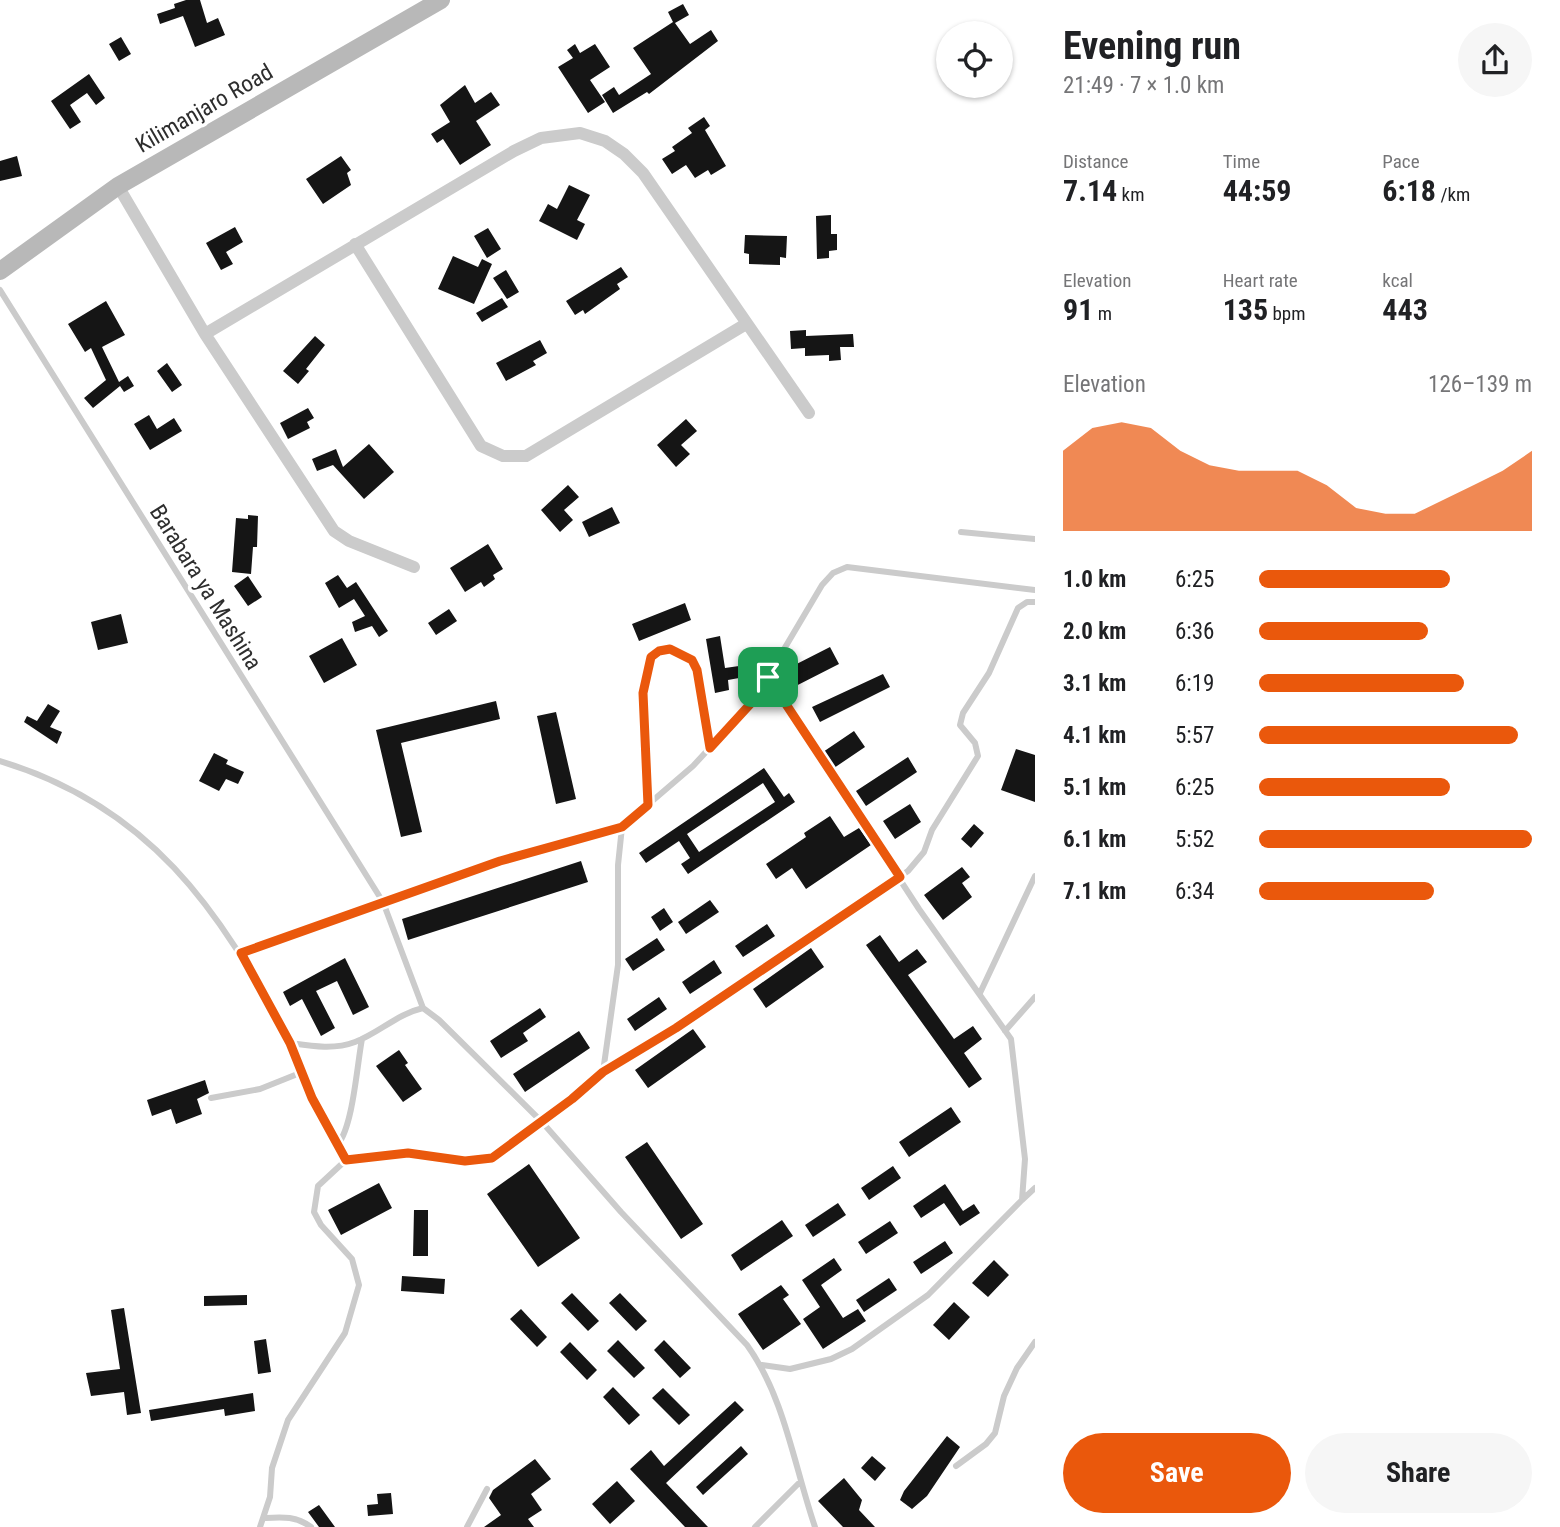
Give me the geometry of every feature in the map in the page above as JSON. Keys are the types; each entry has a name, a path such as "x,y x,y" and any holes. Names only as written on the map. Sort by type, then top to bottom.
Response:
{"main road":[{"name":"Kilimanjaro Road","path":"0,271 118,186 440,0"}],"street":[{"path":"205,334 514,151 541,138 580,134 605,141 643,173 809,413"},
{"path":"118,186 205,334 334,531 349,541 414,567"},
{"path":"355,244 481,446 503,456 526,456 746,324"}],"lane":[{"name":"Barabara ya Mashina","path":"0,290 383,902 423,1007"},
{"path":"961,532 1035,538"},
{"path":"241,953 500,861 622,827 710,748 754,700 822,584 833,573 847,567 1035,590"},
{"path":"260,1527 265,1518 272,1468 288,1420 345,1333 359,1285 352,1259 321,1225 314,1212 318,1186 346,1160 408,1153 481,1161 492,1158 542,1122 603,1072 676,1028 918,863 932,830 976,761 975,743 959,721 989,673 1017,608 1027,602 1035,602"},
{"path":"648,805 643,693 651,657 659,651 670,649 692,660 697,670 710,748"},
{"path":"768,677 919,909 1011,1039 1026,1159 1022,1200"},
{"path":"0,761 45,775 88,796 196,890 241,953 290,1043 300,1073 346,1160"},
{"path":"603,1072 618,965 618,865 622,827"},
{"path":"980,993 1035,876"},
{"path":"1005,1031 1035,997"},
{"path":"290,1043 319,1047 341,1046 362,1039 406,1012 423,1007 542,1122 621,1212 747,1345 762,1365 782,1417 799,1483 814,1527"},
{"path":"338,1144 350,1124 352,1094 362,1039"},
{"path":"211,1098 260,1089 300,1073"},
{"path":"762,1365 790,1369 831,1359 852,1349 928,1295 1035,1188"},
{"path":"956,1466 986,1444 995,1433 1004,1396 1017,1368 1035,1342"},
{"path":"755,1527 799,1483"},
{"path":"467,1527 487,1489"},
{"path":"265,1518 288,1516 302,1520 312,1527"}],"building":[{"path":"186,0 200,0 207,23 218,18 225,35 195,47 183,16 160,24 157,14 175,8 174,4"},
{"path":"683,4 689,15 675,23 690,44 711,30 718,41 649,94 647,92 613,113 602,95 614,87 619,95 651,74 633,48 673,22 668,12"},
{"path":"121,37 131,54 119,61 109,44"},
{"path":"575,44 580,53 595,44 610,67 590,80 605,102 588,113 558,67 573,58 567,50"},
{"path":"89,74 105,98 96,105 87,93 70,105 81,122 70,129 51,101"},
{"path":"465,85 475,103 491,92 500,105 476,121 491,145 460,165 443,139 437,143 431,134 450,122 440,105"},
{"path":"704,117 710,126 705,130 726,166 711,175 708,170 695,178 686,165 672,174 662,159 675,151 672,147 692,133 688,128"},
{"path":"17,156 22,176 0,181 0,161"},
{"path":"341,156 351,170 347,173 351,185 323,204 306,179"},
{"path":"569,185 590,195 577,220 585,224 577,240 539,221 548,204 557,209"},
{"path":"831,215 831,234 837,234 837,250 829,251 829,258 817,259 816,216"},
{"path":"235,227 243,242 226,252 233,264 221,270 206,243"},
{"path":"488,228 501,249 487,258 474,236"},
{"path":"745,235 787,236 786,258 780,257 780,265 749,264 749,254 744,253"},
{"path":"453,256 478,267 482,259 492,264 474,304 438,289"},
{"path":"621,267 628,277 617,284 620,289 585,314 583,310 575,315 566,301"},
{"path":"506,270 519,292 507,299 493,278"},
{"path":"502,298 508,307 482,322 476,313"},
{"path":"106,301 125,335 102,347 119,382 128,376 134,386 124,392 120,386 93,408 84,398 106,380 91,348 85,352 68,324"},
{"path":"806,330 806,336 853,334 854,347 840,347 841,360 829,361 829,355 805,356 805,348 791,349 790,331"},
{"path":"315,336 325,345 298,384 283,371"},
{"path":"540,340 547,353 533,361 536,365 506,381 496,363"},
{"path":"167,363 182,385 172,392 157,371"},
{"path":"308,408 314,418 307,422 310,428 288,439 280,423"},
{"path":"149,415 157,429 174,418 182,431 150,450 134,424"},
{"path":"686,419 697,431 681,445 690,454 676,467 657,445"},
{"path":"369,444 394,472 364,499 333,465 317,471 312,459 336,449 343,467"},
{"path":"568,485 579,497 564,510 573,520 560,532 541,510"},
{"path":"612,507 620,523 589,537 582,522"},
{"path":"248,515 258,516 257,547 253,547 251,574 232,572 236,518 248,519"},
{"path":"488,544 503,569 493,575 495,579 484,587 481,582 465,592 450,568"},
{"path":"338,575 347,588 356,582 388,631 379,637 372,626 355,632 352,622 365,616 354,599 339,608 325,583"},
{"path":"248,576 262,597 248,606 234,586"},
{"path":"685,603 691,620 639,641 632,624"},
{"path":"449,609 457,621 436,635 428,623"},
{"path":"121,614 128,643 98,650 91,622"},
{"path":"720,636 725,668 760,663 761,674 728,680 729,690 715,693 706,639"},
{"path":"342,638 357,665 324,683 309,656"},
{"path":"830,647 839,664 786,691 777,674"},
{"path":"883,674 890,687 820,722 812,707"},
{"path":"496,701 500,719 401,743 422,832 401,837 376,730"},
{"path":"48,704 60,711 50,727 62,732 57,744 24,722 27,716 37,721"},
{"path":"556,712 576,799 556,804 537,716"},
{"path":"854,731 865,747 834,768 823,752"},
{"path":"1016,749 1035,755 1035,802 1001,790"},
{"path":"214,753 228,760 226,764 244,772 238,784 226,779 219,791 199,781"},
{"path":"908,757 917,772 866,806 856,791"},
{"path":"764,768 784,797 789,793 795,802 688,874 681,864 690,858 679,841 646,863 639,853","holes":["763,783 775,802 699,852 687,834"]},
{"path":"910,804 921,822 895,839 883,821"},
{"path":"830,816 844,837 859,828 871,845 806,889 792,868 776,879 766,864 806,837 804,833"},
{"path":"974,824 984,833 971,848 961,839"},
{"path":"581,861 588,882 408,940 402,919"},
{"path":"962,867 970,877 962,883 972,897 943,920 924,895"},
{"path":"710,900 719,912 686,934 678,922"},
{"path":"664,908 673,922 660,931 651,917"},
{"path":"767,924 775,936 743,957 735,946"},
{"path":"880,935 899,962 917,949 927,962 908,975 954,1039 973,1026 982,1039 964,1053 982,1079 969,1088 866,945"},
{"path":"657,938 665,950 633,971 625,959"},
{"path":"811,948 824,967 766,1008 753,989"},
{"path":"345,958 369,1007 353,1015 337,981 316,991 335,1028 321,1036 302,999 290,1006 283,992"},
{"path":"714,960 722,973 690,994 682,982"},
{"path":"659,997 667,1009 635,1031 627,1019"},
{"path":"540,1008 546,1017 523,1033 528,1041 501,1058 490,1041"},
{"path":"693,1029 706,1047 648,1088 635,1070"},
{"path":"579,1031 590,1048 525,1092 513,1074"},
{"path":"399,1050 408,1063 405,1065 422,1089 403,1102 376,1066"},
{"path":"205,1080 209,1093 197,1099 202,1114 176,1124 171,1109 152,1116 147,1100"},
{"path":"951,1107 961,1122 909,1157 899,1142"},
{"path":"647,1142 703,1224 681,1239 625,1157"},
{"path":"529,1164 580,1238 538,1267 487,1194"},
{"path":"893,1166 901,1178 869,1200 861,1188"},
{"path":"379,1183 392,1208 341,1235 328,1210"},
{"path":"945,1184 963,1211 974,1204 980,1213 960,1226 944,1203 921,1218 913,1206"},
{"path":"838,1203 846,1215 813,1237 805,1225"},
{"path":"414,1210 428,1210 428,1256 413,1256"},
{"path":"782,1220 793,1236 741,1271 731,1255"},
{"path":"890,1221 898,1233 866,1254 858,1242"},
{"path":"945,1241 953,1253 921,1274 913,1262"},
{"path":"834,1258 842,1270 821,1285 843,1318 858,1309 866,1321 823,1349 803,1319 820,1307 802,1280"},
{"path":"994,1260 1009,1275 988,1297 972,1283"},
{"path":"402,1276 445,1279 444,1294 401,1291"},
{"path":"889,1278 897,1290 864,1312 856,1300"},
{"path":"781,1285 789,1295 783,1299 801,1324 763,1350 738,1314"},
{"path":"572,1293 599,1321 588,1331 561,1303"},
{"path":"620,1293 647,1321 636,1331 609,1303"},
{"path":"247,1295 247,1305 204,1306 204,1296"},
{"path":"954,1302 970,1317 949,1340 933,1325"},
{"path":"124,1308 141,1413 127,1415 124,1392 91,1396 86,1373 120,1369 111,1310"},
{"path":"521,1309 547,1337 537,1347 510,1319"},
{"path":"266,1339 271,1372 258,1374 254,1341"},
{"path":"618,1340 645,1368 634,1378 607,1351"},
{"path":"664,1340 691,1368 680,1378 654,1350"},
{"path":"570,1342 597,1370 587,1380 560,1352"},
{"path":"613,1387 640,1415 629,1425 603,1397"},
{"path":"663,1388 690,1415 679,1425 652,1398"},
{"path":"253,1393 255,1411 225,1416 224,1409 151,1421 149,1410"},
{"path":"735,1401 744,1410 666,1483 708,1527 685,1527 630,1469 651,1450 664,1466"},
{"path":"947,1436 960,1447 927,1496 912,1509 900,1500 904,1491"},
{"path":"741,1446 748,1454 703,1495 696,1487"},
{"path":"872,1456 886,1468 875,1481 861,1468"},
{"path":"535,1459 551,1479 531,1494 542,1510 528,1519 534,1527 484,1527 501,1515 489,1498 493,1490"},
{"path":"844,1478 862,1500 859,1510 875,1527 843,1527 818,1501"},
{"path":"617,1481 635,1501 610,1524 592,1504"},
{"path":"391,1493 393,1514 368,1516 367,1505 378,1504 377,1494"},
{"path":"319,1505 335,1527 319,1527 308,1512"}],"route":[{"path":"670,649 692,660 697,670 710,748 754,700 768,677 900,877 676,1028 603,1072 572,1099 492,1158 465,1161 433,1154 408,1153 346,1160 300,1073 290,1043 241,953 500,861 622,827 648,805 643,693 651,657 659,651 670,649"}]}
